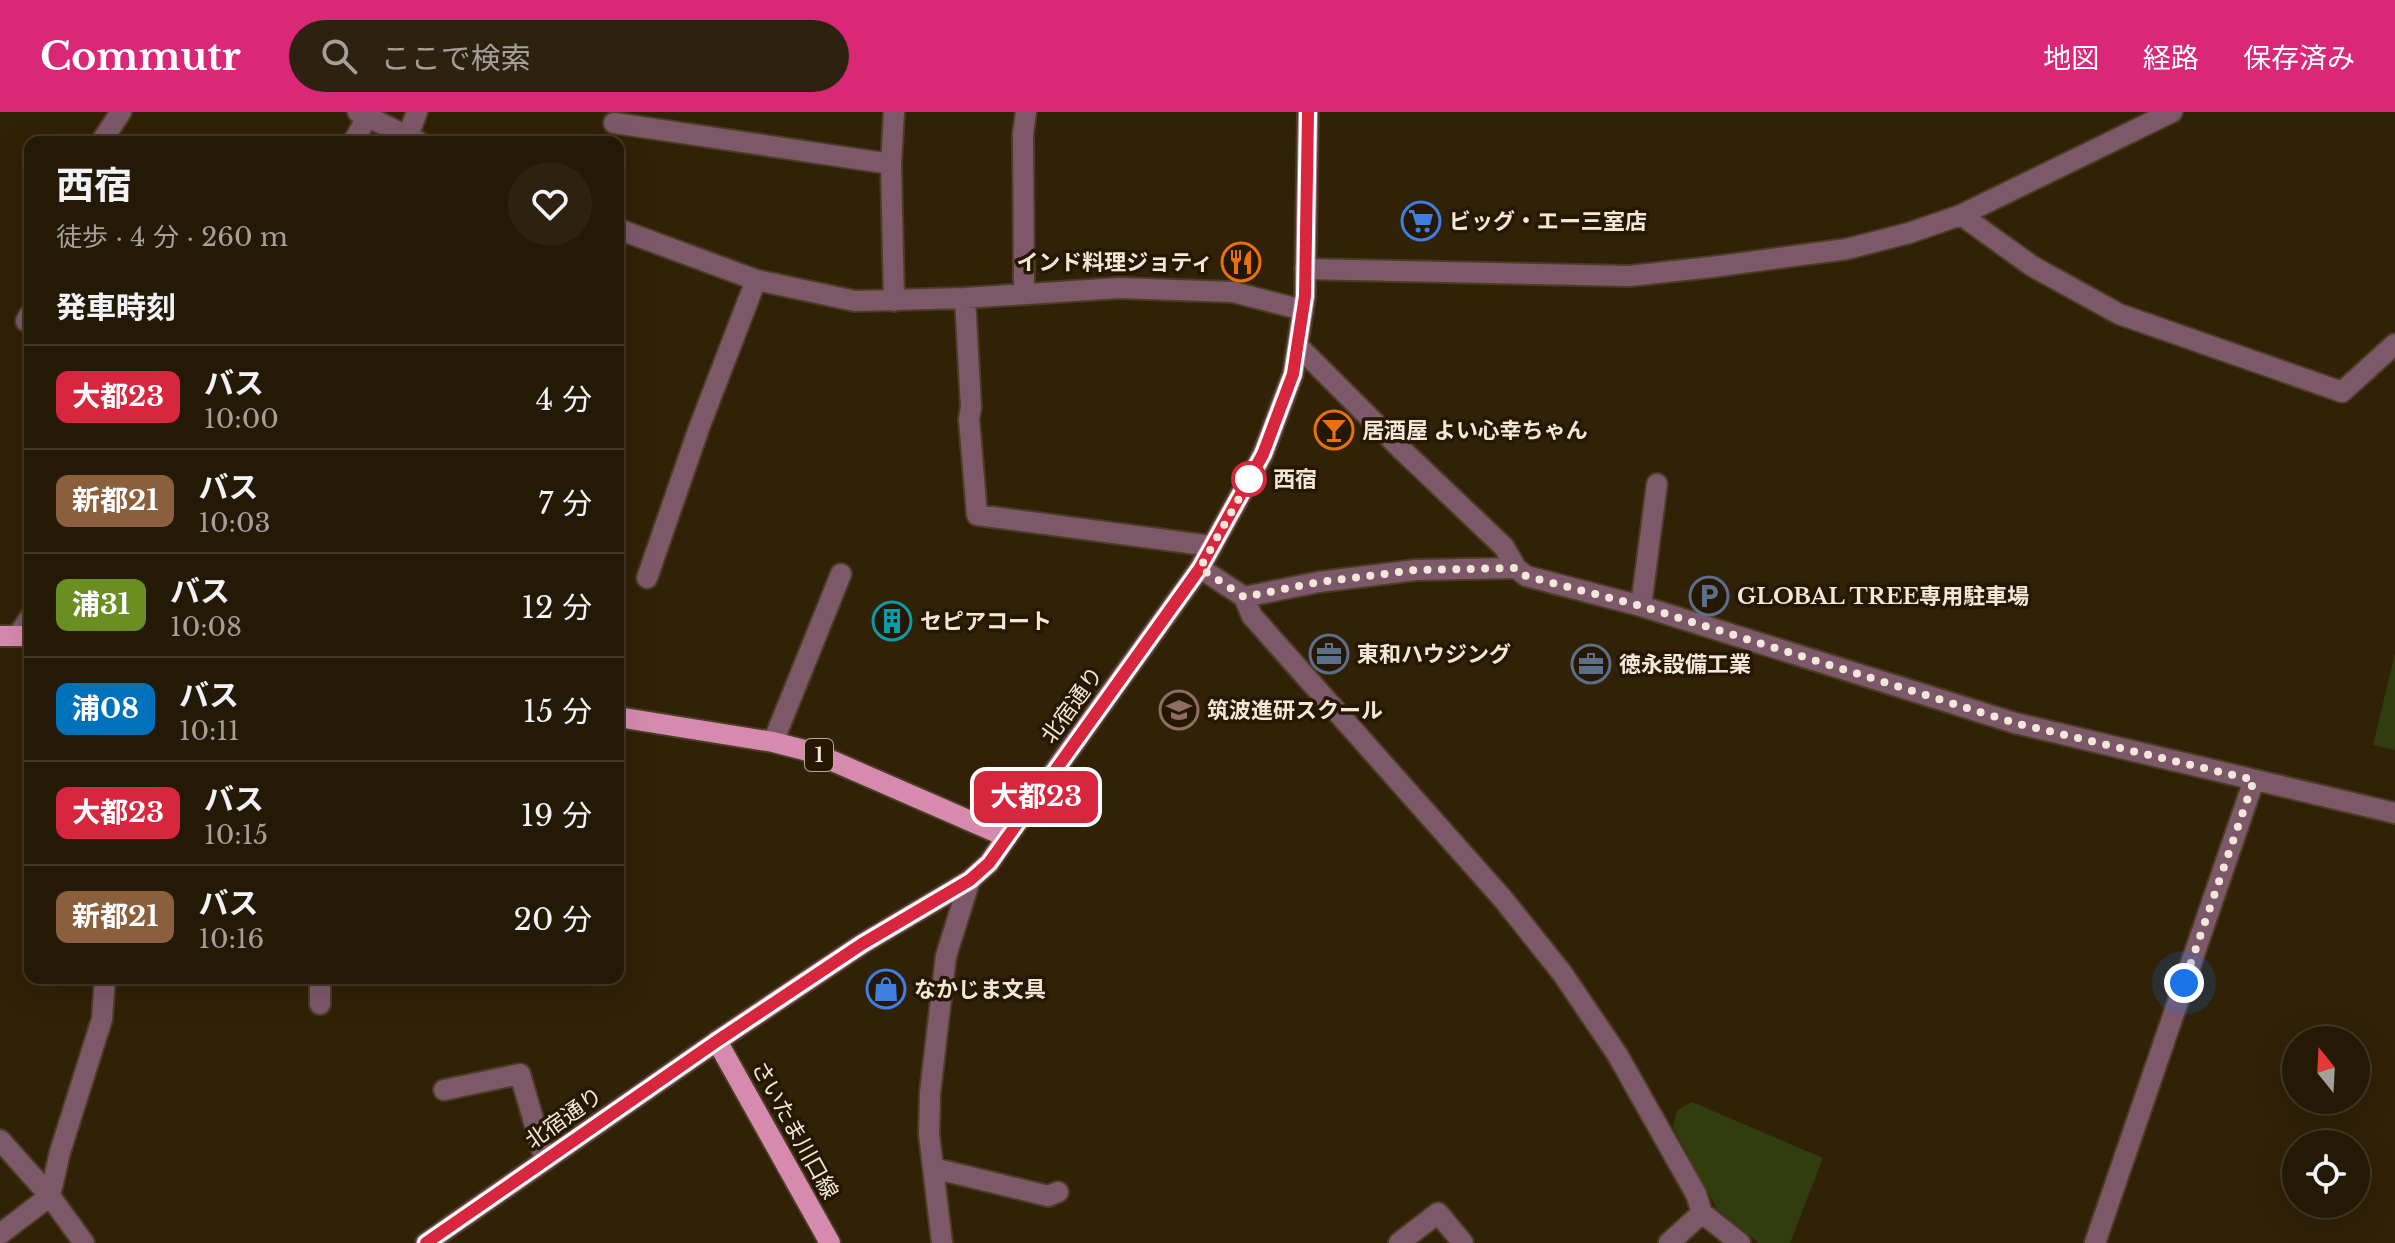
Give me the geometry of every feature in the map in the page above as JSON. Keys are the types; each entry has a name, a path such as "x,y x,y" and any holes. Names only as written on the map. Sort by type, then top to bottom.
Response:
{"main road":[{"name":"1","path":"624,718 773,742 812,752 1007,837"},
{"name":"北宿通り","path":"717,1041 862,944 970,880 989,863 1007,837"},
{"name":"さいたま川口線","path":"717,1041 830,1243"}],"street":[{"path":"105,136 121,112"},
{"path":"414,136 417,112"},
{"path":"894,112 891,164 894,301"},
{"path":"1024,293 1023,134 1026,112"},
{"name":"北宿通り","path":"1007,837 1200,568 1263,454 1289,387 1303,310 1308,112"},
{"path":"1305,269 1629,276 1847,249 1961,215 2172,112"},
{"path":"355,136 362,115 408,136"},
{"path":"614,123 891,164"},
{"path":"1961,215 2032,266 2119,314 2342,392 2395,344"},
{"path":"624,231 756,280 855,301 965,298 1119,288 1233,292 1303,310"},
{"path":"647,578 699,428 756,280"},
{"path":"965,298 969,419 977,515 1212,546"},
{"path":"1298,346 1504,547 1516,568 1526,576 1641,606 2015,723 2395,813"},
{"path":"1641,606 1657,484"},
{"path":"1200,568 1244,597 1252,616 1503,899 1562,973 1617,1054 1696,1194 1702,1213 1740,1243"},
{"path":"1244,597 1319,582 1416,570 1516,568"},
{"path":"773,742 841,574"},
{"path":"2095,1243 2254,780"},
{"path":"942,1243 929,1134 929,1106 946,956 970,880"},
{"path":"0,1234 50,1196 60,1152 102,1019 105,984"},
{"path":"320,984 320,1004"},
{"name":"北宿通り","path":"426,1243 717,1041"},
{"path":"444,1090 520,1074 545,1160"},
{"path":"0,1140 50,1196 84,1243"},
{"path":"933,1168 1048,1196 1058,1192"},
{"path":"1399,1243 1438,1213 1463,1243"},
{"path":"1669,1243 1702,1213"}],"green space":[{"path":"2395,653 2395,750 2373,745"},
{"path":"1692,1102 1823,1158 1790,1243 1759,1243 1717,1209 1673,1127 1677,1110"}],"bus line":[{"name":"大都23","path":"426,1243 717,1041 862,944 970,880 989,863 1200,568 1263,454 1293,374 1305,296 1308,112"}],"place":[{"name":"ビッグ・エー三室店","path":"1421,221"},
{"name":"インド料理ジョティ","path":"1241,262"},
{"name":"居酒屋 よい心幸ちゃん","path":"1334,430"},
{"name":"西宿","path":"1249,479"},
{"name":"GLOBAL TREE専用駐車場","path":"1709,596"},
{"name":"セピアコート","path":"892,621"},
{"name":"東和ハウジング","path":"1329,654"},
{"name":"徳永設備工業","path":"1591,664"},
{"name":"筑波進研スクール","path":"1179,710"},
{"name":"なかじま文具","path":"886,989"}],"route":[{"path":"1249,479 1251,477 1200,568 1244,597 1319,582 1416,570 1516,568 1526,576 1641,606 2015,723 2254,780 2184,983"}]}
